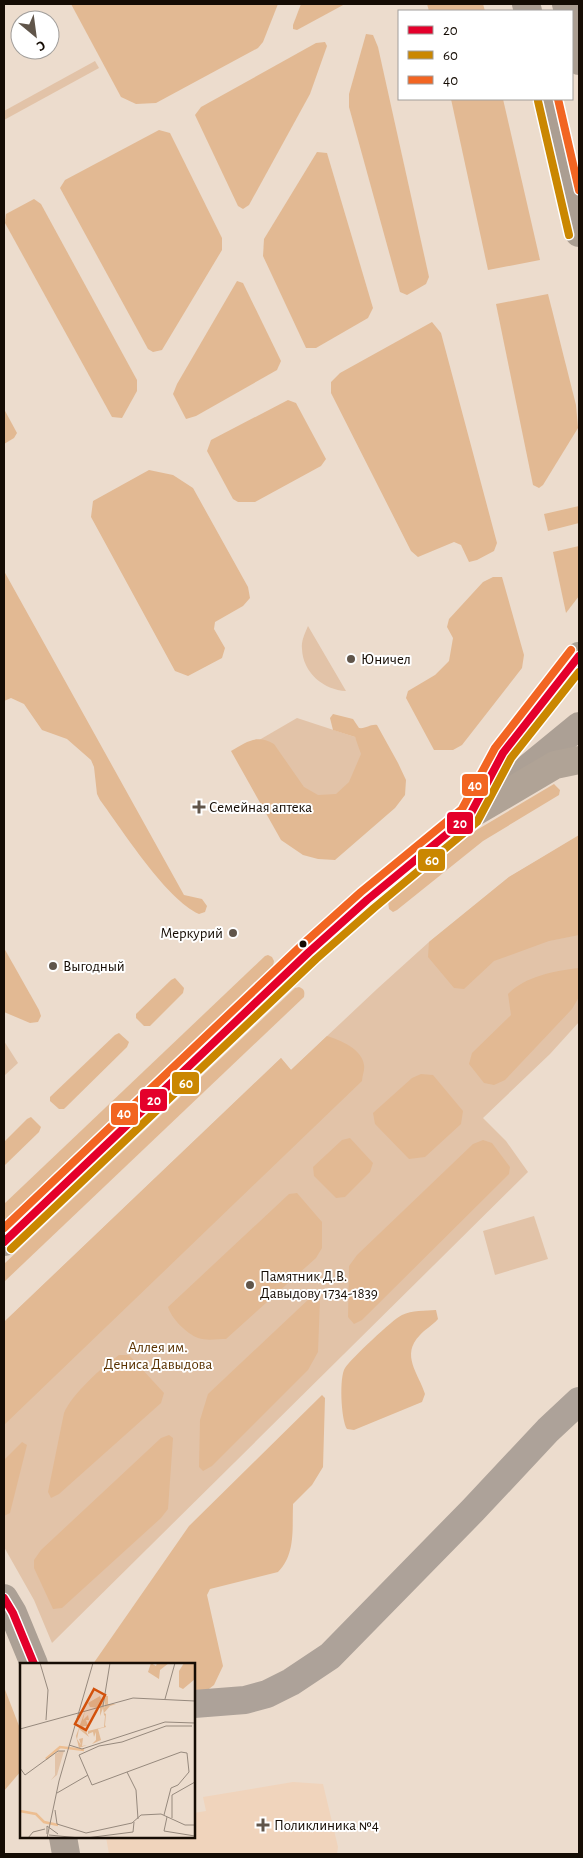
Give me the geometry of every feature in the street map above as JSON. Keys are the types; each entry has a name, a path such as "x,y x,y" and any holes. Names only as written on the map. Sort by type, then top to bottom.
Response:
{"highway":[{"path":"573,34 579,61"},
{"path":"548,100 579,231"}],"main road":[{"path":"470,815 503,753 579,656"},
{"path":"4,1242 367,900 579,726"},
{"path":"470,815 555,765 579,760"},
{"path":"4,1598 13,1613 34,1663"},
{"path":"64,1838 66,1854"}],"street":[{"path":"195,1704 245,1700 267,1694 291,1682 330,1656 579,1400"}],"shaded area":[{"path":"71,4 278,4 263,42 258,48 156,103 136,104 121,97"},
{"path":"301,4 345,4 297,30 293,29 293,25"},
{"path":"427,4 483,4 485,10 429,10"},
{"path":"366,34 373,35 378,47 429,277 426,284 407,295 400,292 349,107 349,94"},
{"path":"325,42 327,46 310,94 249,205 243,209 238,206 195,115 201,107 316,43"},
{"path":"451,100 503,100 540,260 488,270"},
{"path":"159,130 170,133 222,238 222,250 162,350 153,352 148,349 60,188 65,180"},
{"path":"317,152 327,153 373,308 368,318 316,348 306,348 263,256 264,239"},
{"path":"34,199 41,204 137,380 137,391 122,418 112,417 5,223 6,214"},
{"path":"237,281 243,283 281,361 277,370 196,416 186,419 173,394"},
{"path":"548,294 576,405 578,428 543,485 539,488 533,485 496,304"},
{"path":"432,322 441,333 497,543 494,551 469,562 461,545 454,542 418,557 411,551 331,393 331,382 340,373"},
{"path":"288,400 296,403 326,459 321,466 255,502 238,502 233,499 207,451 211,440"},
{"path":"4,409 17,433 14,438 4,444"},
{"path":"149,470 173,475 193,488 248,587 250,598 243,606 215,622 214,629 225,648 222,658 188,676 175,671 91,517 93,501"},
{"path":"579,506 579,523 548,531 544,514"},
{"path":"579,546 579,596 566,613 553,552"},
{"path":"4,571 184,895 202,899 207,906 205,912 199,914 186,906 159,880 133,846 97,794 94,767 91,760 67,739 42,730 24,704 11,698 4,701"},
{"path":"493,577 502,577 524,655 522,668 462,745 453,750 434,750 406,698 408,691 435,675 449,661 453,638 447,627 449,619 483,582"},
{"path":"333,714 353,719 359,728 377,725 406,780 405,795 395,808 335,860 318,859 303,855 281,840 231,751 252,740 268,741 274,744 304,787 318,795 336,794 349,782 361,754 355,737 333,730 330,718"},
{"path":"554,784 560,790 559,795 483,841 397,910 393,912 389,909 388,901 475,831"},
{"path":"579,835 579,935 549,941 494,961 464,989 454,988 428,957 429,942 509,877"},
{"path":"4,948 39,1010 41,1016 38,1022 30,1023 4,1012"},
{"path":"268,955 274,961 273,966 4,1221 4,1204"},
{"path":"579,968 579,997 572,1009 505,1080 494,1085 484,1083 469,1064 472,1053 511,1015 508,994 523,983 541,975"},
{"path":"175,978 184,988 183,993 150,1026 144,1026 136,1018 136,1014"},
{"path":"299,987 304,991 304,997 4,1282 4,1264 295,988"},
{"path":"119,1033 129,1042 127,1047 64,1109 59,1109 50,1101 50,1097"},
{"path":"327,1036 350,1046 359,1054 364,1067 362,1081 4,1425 4,1322 281,1058 291,1070"},
{"path":"421,1074 433,1075 463,1111 461,1124 425,1157 409,1159 375,1124 373,1113 412,1078"},
{"path":"31,1117 41,1127 39,1132 4,1166 4,1142"},
{"path":"350,1138 373,1163 370,1172 345,1197 336,1198 314,1176 313,1167 342,1140"},
{"path":"483,1140 492,1143 510,1167 509,1174 362,1320 354,1324 348,1317 349,1266 357,1255 473,1144"},
{"path":"297,1193 322,1222 322,1248 316,1258 226,1339 201,1339 184,1329 172,1316 168,1307 289,1194"},
{"path":"318,1293 320,1299 318,1352 308,1370 212,1466 203,1471 199,1467 200,1420 208,1394 311,1297"},
{"path":"436,1310 438,1319 414,1342 412,1350 413,1365 425,1394 422,1402 354,1430 347,1429 343,1417 342,1398 342,1380 345,1368 372,1340 402,1315 414,1311"},
{"path":"119,1355 129,1355 164,1393 161,1403 59,1494 51,1498 48,1492 64,1413 80,1389 104,1366"},
{"path":"322,1395 325,1398 323,1467 312,1485 293,1504 293,1531 288,1557 278,1572 210,1589 207,1595 223,1666 214,1685 205,1692 195,1693 195,1663 94,1663 189,1526"},
{"path":"169,1435 173,1438 168,1509 161,1518 62,1608 53,1609 34,1568 34,1560 41,1550 161,1438"},
{"path":"22,1442 27,1445 10,1513 4,1516 4,1460"},
{"path":"4,1687 20,1728 20,1772 4,1791"},
{"name":"Поликлиника №4","path":"293,1782 323,1784 338,1847 337,1854 109,1854 106,1838 195,1838 195,1813 206,1811 203,1797"}],"green space":[{"path":"95,61 99,68 4,120 4,111"},
{"path":"308,626 346,691 323,684 316,679 306,666 302,646"},
{"path":"297,718 355,737 379,780 289,833 237,753"},
{"name":"Аллея им. Дениса Давыдова","path":"579,836 579,1022 550,1054 483,1118 506,1141 528,1172 52,1643 34,1600 4,1547 4,1322 281,1058 291,1070 429,942 509,877"},
{"path":"4,1041 18,1063 4,1076"},
{"path":"534,1216 548,1259 495,1275 483,1231"}],"transit line":[{"name":"40","path":"558,100 579,190"},
{"name":"60","path":"538,101 569,235"},
{"name":"40","path":"4,1228 302,945 361,892 462,809 495,748 571,650"},
{"name":"20","path":"4,1242 309,952 367,900 470,815 503,753 579,656"},
{"name":"60","path":"11,1249 316,959 477,822 511,758 579,672"},
{"name":"20","path":"4,1598 13,1613 34,1663"}],"place":[{"name":"Юничел","path":"351,659"},
{"name":"Семейная аптека","path":"199,807"},
{"name":"Меркурий","path":"233,933"},
{"name":"Выгодный","path":"53,966"},
{"name":"Памятник Д.В. Давыдову 1734-1839","path":"250,1285"},
{"name":"Поликлиника №4","path":"263,1825"}]}
